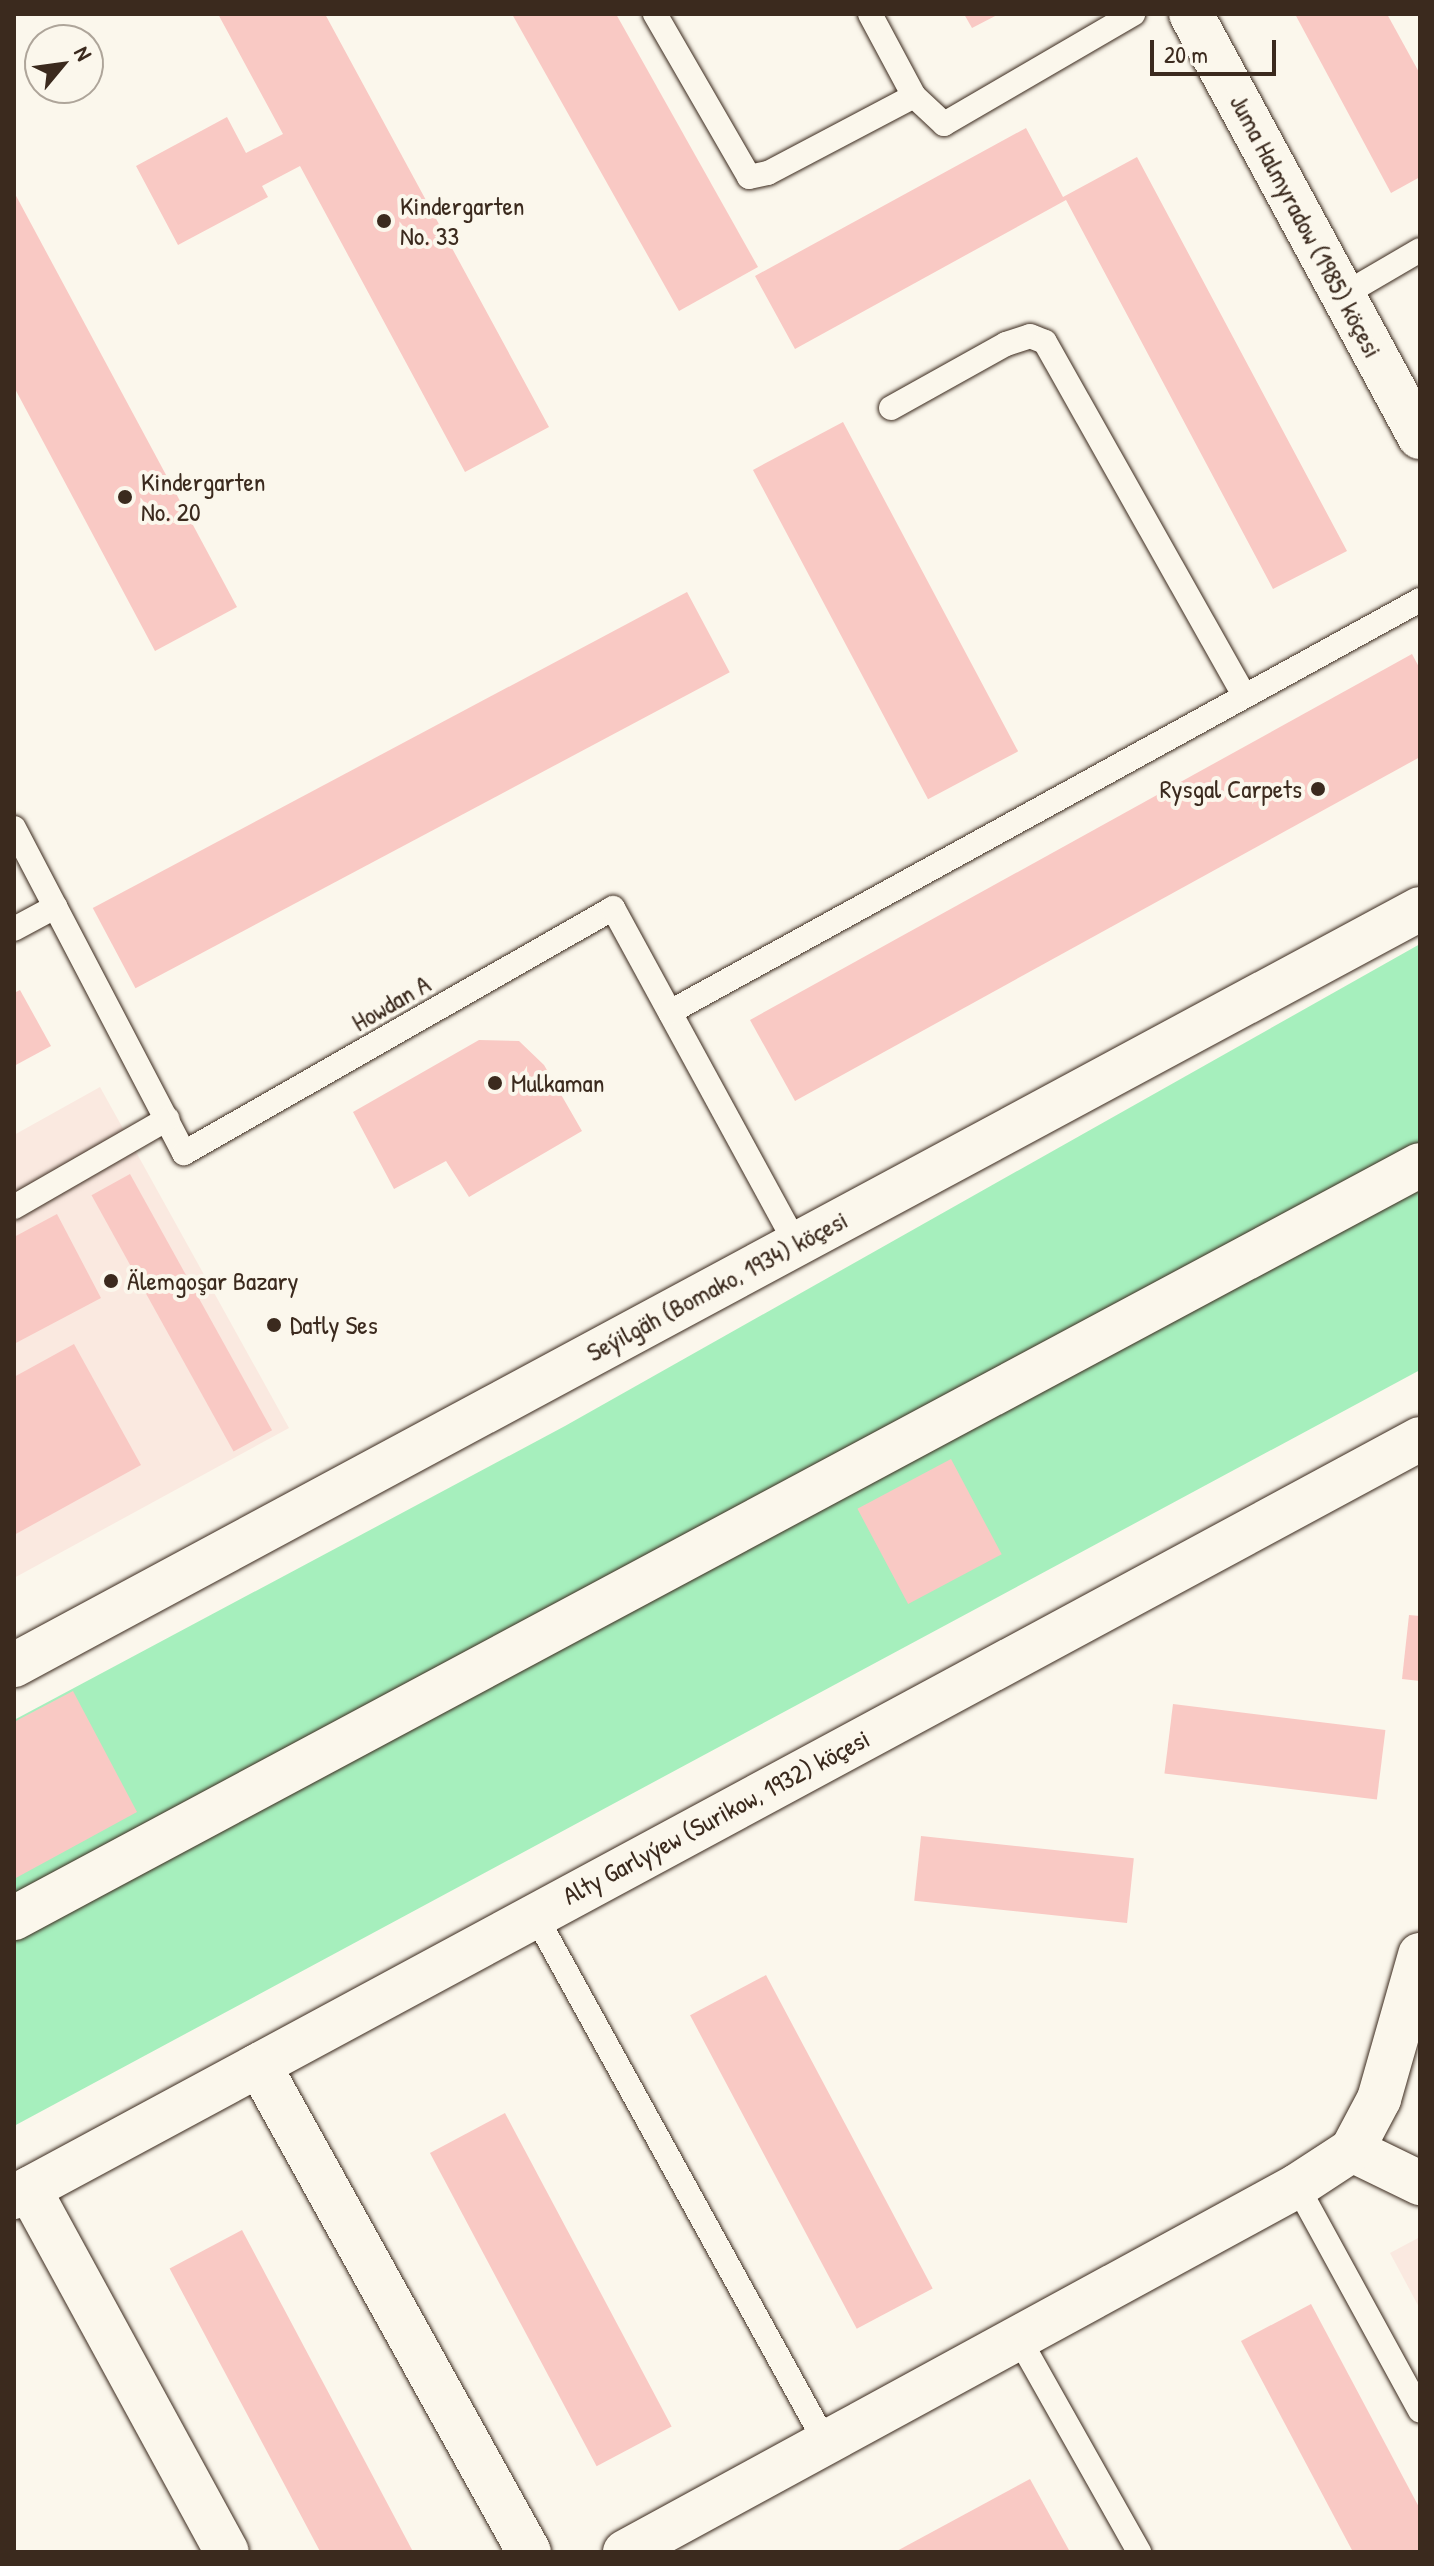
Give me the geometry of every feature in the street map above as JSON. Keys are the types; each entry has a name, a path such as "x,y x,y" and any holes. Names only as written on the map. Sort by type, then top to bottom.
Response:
{"street":[{"name":"Juma Halmyradow (1985) köçesi","path":"1191,14 1420,437"},
{"name":"Seýilgäh (Bomako, 1934) köçesi","path":"14,1665 1420,909"},
{"path":"14,1918 1420,1165"},
{"name":"Alty Garlyýew (Surikow, 1932) köçesi","path":"21,2193 1420,1439"},
{"path":"625,2552 827,2445 1018,2337 1297,2186 1352,2150 1379,2099 1420,1955"},
{"path":"259,2065 529,2552"},
{"path":"1352,2150 1420,2183"},
{"path":"21,2193 227,2552"}],"lane":[{"path":"655,14 749,177 768,173 914,96"},
{"path":"870,14 914,96 944,124 1133,14"},
{"path":"1343,295 1420,250"},
{"path":"891,408 1006,344 1030,336 1045,342 1243,694"},
{"path":"670,1012 1243,694 1420,600"},
{"name":"Howdan A","path":"14,828 184,1153 613,908 796,1243"},
{"path":"14,929 55,907"},
{"path":"14,1207 167,1119"},
{"path":"535,1915 827,2445"},
{"path":"1297,2186 1420,2411"},
{"path":"1018,2337 1139,2552"}],"shaded area":[{"name":"Älemgoşar Bazary","path":"100,1087 289,1428 14,1578 14,1135"},
{"path":"1420,2237 1420,2309 1390,2253"}],"green space":[{"path":"1420,944 1420,1370 14,2126 14,1720 565,1426"}],"building":[{"name":"Kindergarten No. 33","path":"218,14 325,14 549,427 465,472 300,166 262,186 268,197 178,245 136,166 227,117 246,153 283,134"},
{"path":"512,14 616,14 758,267 679,311"},
{"path":"964,14 999,14 972,28"},
{"path":"1295,14 1387,14 1420,74 1420,177 1391,193"},
{"path":"1026,128 1063,197 1137,157 1347,551 1273,589 1066,200 795,349 755,276"},
{"name":"Kindergarten No. 20","path":"14,192 237,607 155,651 14,387"},
{"path":"843,422 1018,751 928,799 753,470"},
{"path":"687,592 730,672 135,988 93,908"},
{"path":"1412,654 1420,669 1420,757 795,1101 750,1020"},
{"path":"20,990 51,1046 14,1066 14,993"},
{"path":"479,1040 519,1041 544,1065 582,1131 469,1197 446,1161 394,1189 353,1112"},
{"path":"130,1174 272,1430 234,1452 92,1195"},
{"path":"57,1214 101,1298 14,1344 14,1237"},
{"path":"74,1344 141,1465 14,1535 14,1377"},
{"path":"951,1459 1002,1554 908,1604 857,1509"},
{"path":"1409,1615 1420,1616 1420,1681 1402,1679"},
{"path":"73,1691 137,1812 14,1879 14,1722"},
{"path":"1173,1704 1385,1730 1377,1800 1164,1773"},
{"path":"921,1836 1134,1858 1127,1923 914,1901"},
{"path":"766,1975 933,2288 857,2329 690,2015"},
{"path":"505,2113 672,2426 597,2466 430,2153"},
{"path":"242,2230 413,2552 320,2552 170,2268"},
{"path":"1311,2304 1420,2509 1420,2552 1353,2552 1241,2341"},
{"path":"1030,2479 1070,2552 895,2552"}],"place":[{"name":"Kindergarten No. 33","path":"384,221"},
{"name":"Kindergarten No. 20","path":"125,497"},
{"name":"Rysgal Carpets","path":"1318,789"},
{"name":"Mulkaman","path":"495,1083"},
{"name":"Älemgoşar Bazary","path":"111,1281"},
{"name":"Datly Ses","path":"274,1325"}]}
